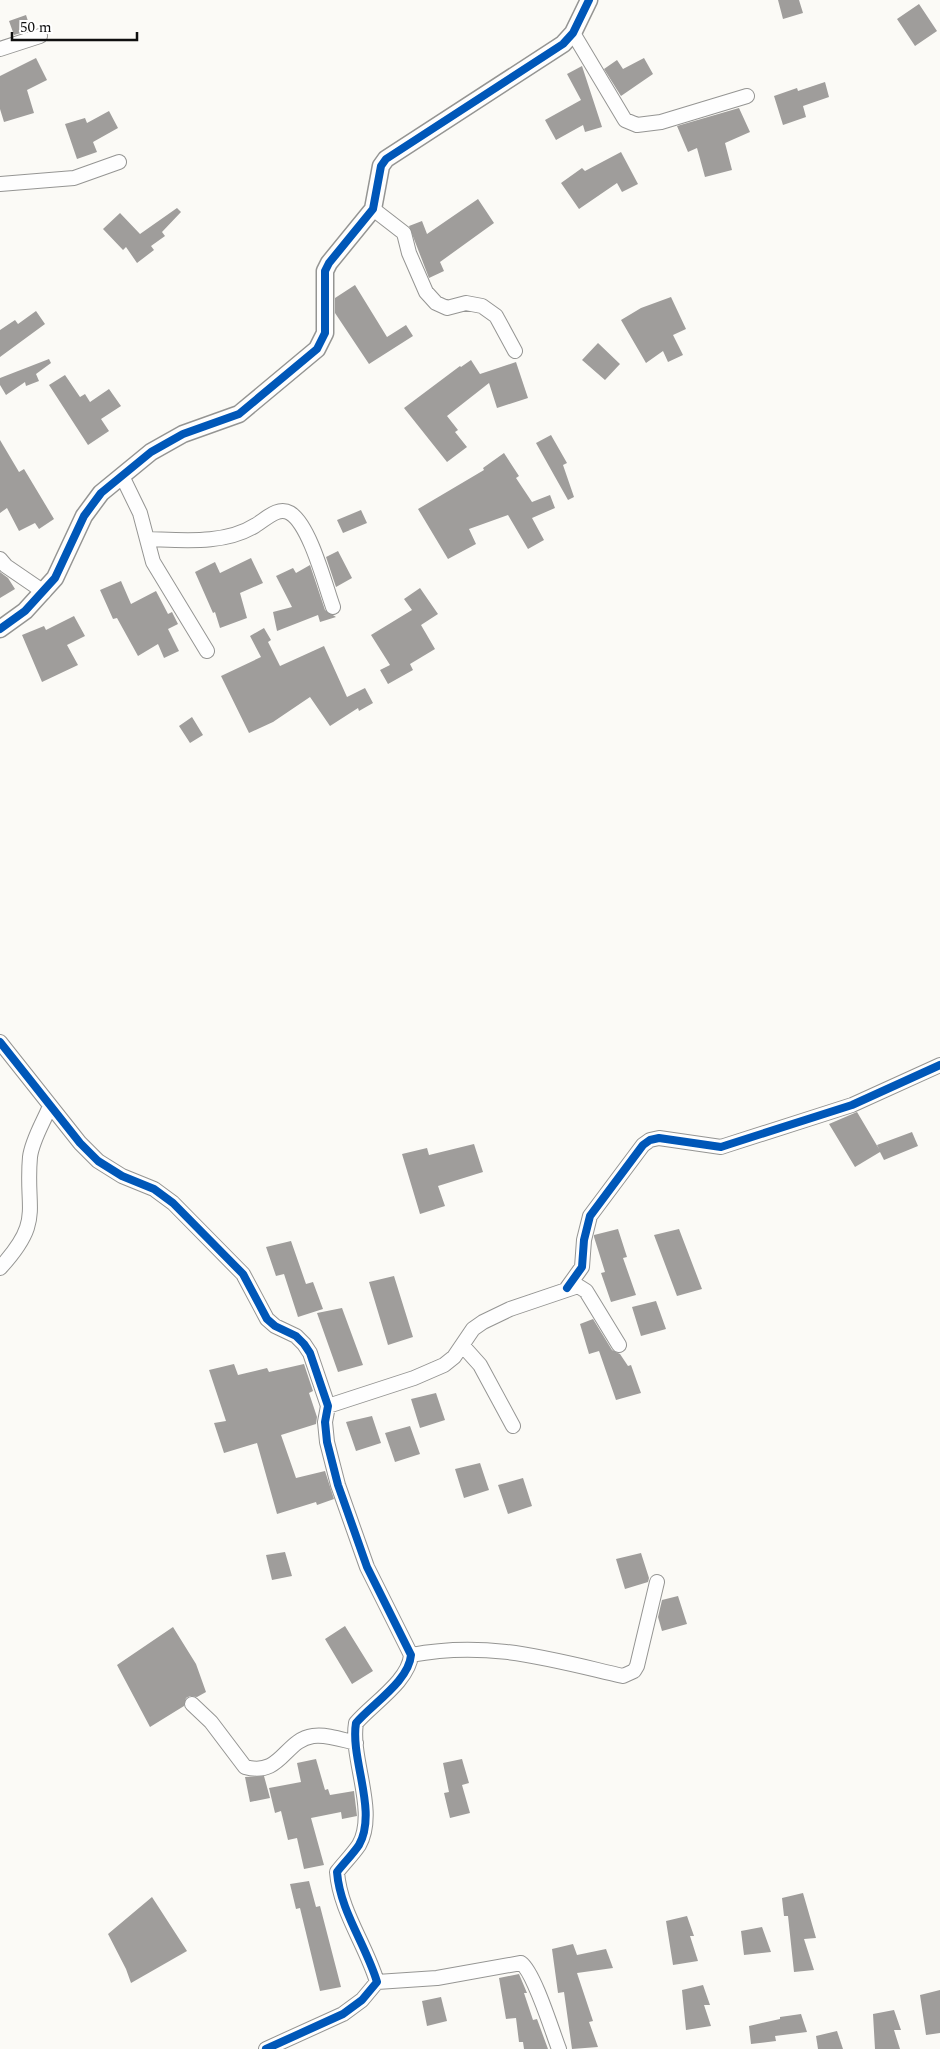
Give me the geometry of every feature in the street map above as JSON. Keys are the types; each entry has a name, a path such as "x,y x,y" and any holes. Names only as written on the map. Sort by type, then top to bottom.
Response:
{"street":[{"path":"0,629 25,611 44,592 55,578 84,516 102,494 122,476 151,452 183,434 239,414 317,349 325,334 325,271 329,263 373,209 381,166 392,153 563,44 573,33 589,0"},
{"path":"573,33 625,120 637,125 661,122 747,96"},
{"path":"0,48 40,36"},
{"path":"0,184 74,178 119,162"},
{"path":"373,209 404,233 409,253 426,292 436,303 448,308 466,303 482,306 496,316 516,351"},
{"path":"122,476 140,513 153,562 207,651"},
{"path":"147,539 202,540 228,536 255,526 271,514 283,511 292,514 308,536 333,607"},
{"path":"0,560 44,592"},
{"path":"0,1042 80,1143 98,1161 122,1176 154,1189 173,1203 243,1274 267,1319 275,1326 296,1336 310,1353 328,1406 325,1422 327,1442 338,1485 367,1567 411,1655 410,1664 389,1692 356,1723 356,1743 364,1805 364,1830 359,1844 337,1872 339,1890 372,1965 377,1982"},
{"path":"567,1288 582,1267 584,1240 590,1216 643,1145 650,1140 659,1138 721,1147 852,1105 940,1065"},
{"path":"0,1268 25,1236 32,1213 30,1156 50,1106"},
{"path":"328,1406 414,1378 444,1365 463,1346 473,1329 483,1322 567,1288 578,1286 586,1291 619,1345"},
{"path":"463,1346 480,1365 513,1426"},
{"path":"411,1655 438,1650 476,1648 514,1651 623,1676 634,1671 637,1666 657,1582"},
{"path":"192,1704 211,1722 245,1767 254,1769 267,1768 274,1765 304,1738 314,1736 356,1743"},
{"path":"266,2049 343,2014 362,2000 377,1982 437,1978 521,1963 526,1966 559,2049"}],"building":[{"path":"778,0 799,0 803,13 783,19"},
{"path":"919,4 937,31 915,46 897,19"},
{"path":"26,15 31,30 14,35 9,21"},
{"path":"36,58 47,80 27,90 34,113 4,122 0,109 0,76"},
{"path":"644,58 653,74 621,96 604,69 617,60 623,69"},
{"path":"582,66 602,127 585,132 583,125 556,140 545,120 581,100 567,74"},
{"path":"825,82 829,97 803,106 806,117 783,125 774,96 797,88 798,91"},
{"path":"739,108 750,132 725,143 732,170 705,177 697,148 688,152 677,126"},
{"path":"109,111 118,128 93,142 97,152 77,159 65,124 85,118 87,123"},
{"path":"621,152 638,184 622,192 617,183 579,209 561,183 582,168 585,171"},
{"path":"478,199 494,223 440,262 444,271 429,278 409,226 422,221 427,234"},
{"path":"177,208 181,212 162,232 165,236 151,246 154,250 137,263 126,247 123,250 103,229 120,213 140,234"},
{"path":"355,285 387,337 406,325 413,336 369,364 335,313 335,298"},
{"path":"671,297 686,329 673,335 683,355 668,362 663,351 646,363 621,320 641,308"},
{"path":"36,311 45,324 0,357 0,330 15,320 18,324"},
{"path":"598,343 620,364 605,380 582,360"},
{"path":"49,359 51,363 36,374 39,381 26,386 25,382 6,395 0,385 0,378"},
{"path":"471,360 480,374 516,362 528,398 497,408 489,383 447,416 458,430 455,432 467,447 447,462 404,408 460,366"},
{"path":"65,375 80,397 85,394 90,402 109,389 121,406 101,419 109,431 88,445 49,385"},
{"path":"551,435 567,463 563,465 574,497 568,500 536,443"},
{"path":"0,440 19,472 24,469 54,519 39,529 35,523 19,531 7,508 0,513"},
{"path":"504,453 519,476 516,478 532,502 550,495 555,508 532,518 544,540 528,549 508,515 469,529 476,544 448,559 418,509 484,470 483,468"},
{"path":"361,510 367,523 343,533 337,520"},
{"path":"338,551 352,578 336,587 326,557"},
{"path":"251,558 263,583 240,593 247,618 220,628 215,612 213,613 195,572 215,562 220,573"},
{"path":"310,565 325,610 336,617 320,622 318,615 277,631 273,612 292,607 276,576 293,568 296,573"},
{"path":"0,572 8,578 15,589 0,598"},
{"path":"121,581 131,604 156,591 168,614 172,612 178,624 168,629 179,651 164,658 158,644 138,656 117,618 113,619 100,590"},
{"path":"420,588 438,614 421,625 435,649 410,664 413,670 388,684 380,670 390,665 371,635 412,610 404,599"},
{"path":"74,616 85,636 67,645 78,665 42,682 22,635 44,626 46,630"},
{"path":"264,628 271,640 268,642 280,666 324,646 347,697 365,688 373,703 359,711 358,708 330,726 310,697 273,722 249,733 221,676 261,657 250,636"},
{"path":"192,717 203,735 190,743 179,726"},
{"path":"857,1112 879,1149 877,1145 912,1132 918,1146 884,1160 880,1152 855,1167 829,1124"},
{"path":"474,1144 483,1172 438,1186 445,1206 420,1214 402,1154 427,1148 429,1155"},
{"path":"618,1229 627,1257 623,1258 636,1295 611,1302 601,1273 605,1272 594,1235"},
{"path":"679,1229 702,1289 677,1296 654,1235"},
{"path":"291,1241 306,1284 313,1282 323,1309 298,1317 284,1274 276,1276 266,1247"},
{"path":"394,1276 413,1337 388,1345 369,1282"},
{"path":"656,1301 666,1329 641,1336 632,1307"},
{"path":"342,1308 363,1365 338,1372 317,1313"},
{"path":"593,1319 612,1350 620,1354 628,1366 631,1365 641,1393 616,1400 599,1351 589,1354 580,1324"},
{"path":"234,1364 238,1375 267,1368 269,1372 304,1364 313,1391 309,1393 317,1417 316,1424 281,1435 296,1478 325,1471 334,1499 317,1505 316,1502 277,1514 257,1443 224,1453 214,1423 226,1421 209,1370"},
{"path":"436,1393 445,1420 420,1428 411,1399"},
{"path":"372,1416 381,1443 356,1451 346,1422"},
{"path":"410,1426 420,1454 395,1462 385,1433"},
{"path":"480,1463 489,1490 464,1498 455,1469"},
{"path":"523,1478 532,1506 508,1514 498,1485"},
{"path":"285,1552 292,1576 272,1580 266,1555"},
{"path":"641,1553 649,1578 648,1582 625,1589 616,1559"},
{"path":"678,1596 687,1624 662,1631 658,1617 662,1600"},
{"path":"345,1626 373,1671 352,1684 325,1639"},
{"path":"173,1627 196,1664 206,1692 197,1697 190,1696 186,1698 184,1706 150,1727 117,1665"},
{"path":"316,1759 325,1790 328,1789 330,1795 354,1791 357,1816 342,1819 341,1812 311,1818 324,1865 304,1869 297,1838 288,1840 281,1811 275,1813 269,1788 301,1782 297,1763"},
{"path":"462,1759 469,1783 462,1785 470,1813 450,1818 444,1793 449,1792 443,1763"},
{"path":"264,1776 270,1798 250,1802 245,1777"},
{"path":"309,1881 316,1907 320,1906 341,1987 320,1991 300,1908 296,1909 290,1884"},
{"path":"803,1893 816,1938 804,1939 814,1970 794,1972 788,1916 784,1916 782,1898"},
{"path":"152,1897 187,1951 131,1983 108,1934"},
{"path":"687,1916 694,1936 690,1936 698,1961 673,1965 666,1921"},
{"path":"762,1927 771,1952 744,1955 741,1931"},
{"path":"573,1944 577,1955 606,1949 613,1968 577,1973 593,2021 589,2022 598,2047 572,2049 564,1992 558,1993 552,1949"},
{"path":"519,1974 527,1993 524,1993 533,2020 537,2019 548,2049 524,2049 523,2042 519,2042 516,2018 506,2019 499,1978"},
{"path":"703,1985 710,2005 704,2005 711,2026 686,2030 682,1990"},
{"path":"940,1990 940,2033 926,2035 920,1995"},
{"path":"441,1997 447,2021 427,2026 422,2001"},
{"path":"894,2010 901,2030 894,2030 900,2049 875,2049 873,2014"},
{"path":"801,2014 807,2032 775,2036 776,2041 751,2044 749,2026 780,2019 780,2017"},
{"path":"837,2031 843,2049 818,2049 816,2036"}],"cycle path":[{"path":"0,629 25,611 55,578 84,516 101,493 151,452 183,434 239,414 317,349 325,333 325,271 329,263 373,209 381,166 386,159 563,44 573,33 589,0"},
{"path":"0,1042 80,1143 98,1161 122,1176 154,1189 173,1203 243,1274 267,1319 275,1326 296,1336 304,1344 310,1353 328,1406 325,1422 327,1442 338,1485 367,1567 411,1655 409,1665 397,1683 356,1723 355,1737 366,1817 359,1845 337,1872 339,1886 348,1914 377,1982 362,2000 343,2014 266,2049"},
{"path":"567,1288 582,1267 584,1240 590,1216 643,1145 650,1140 659,1138 721,1147 852,1105 940,1065"}]}
